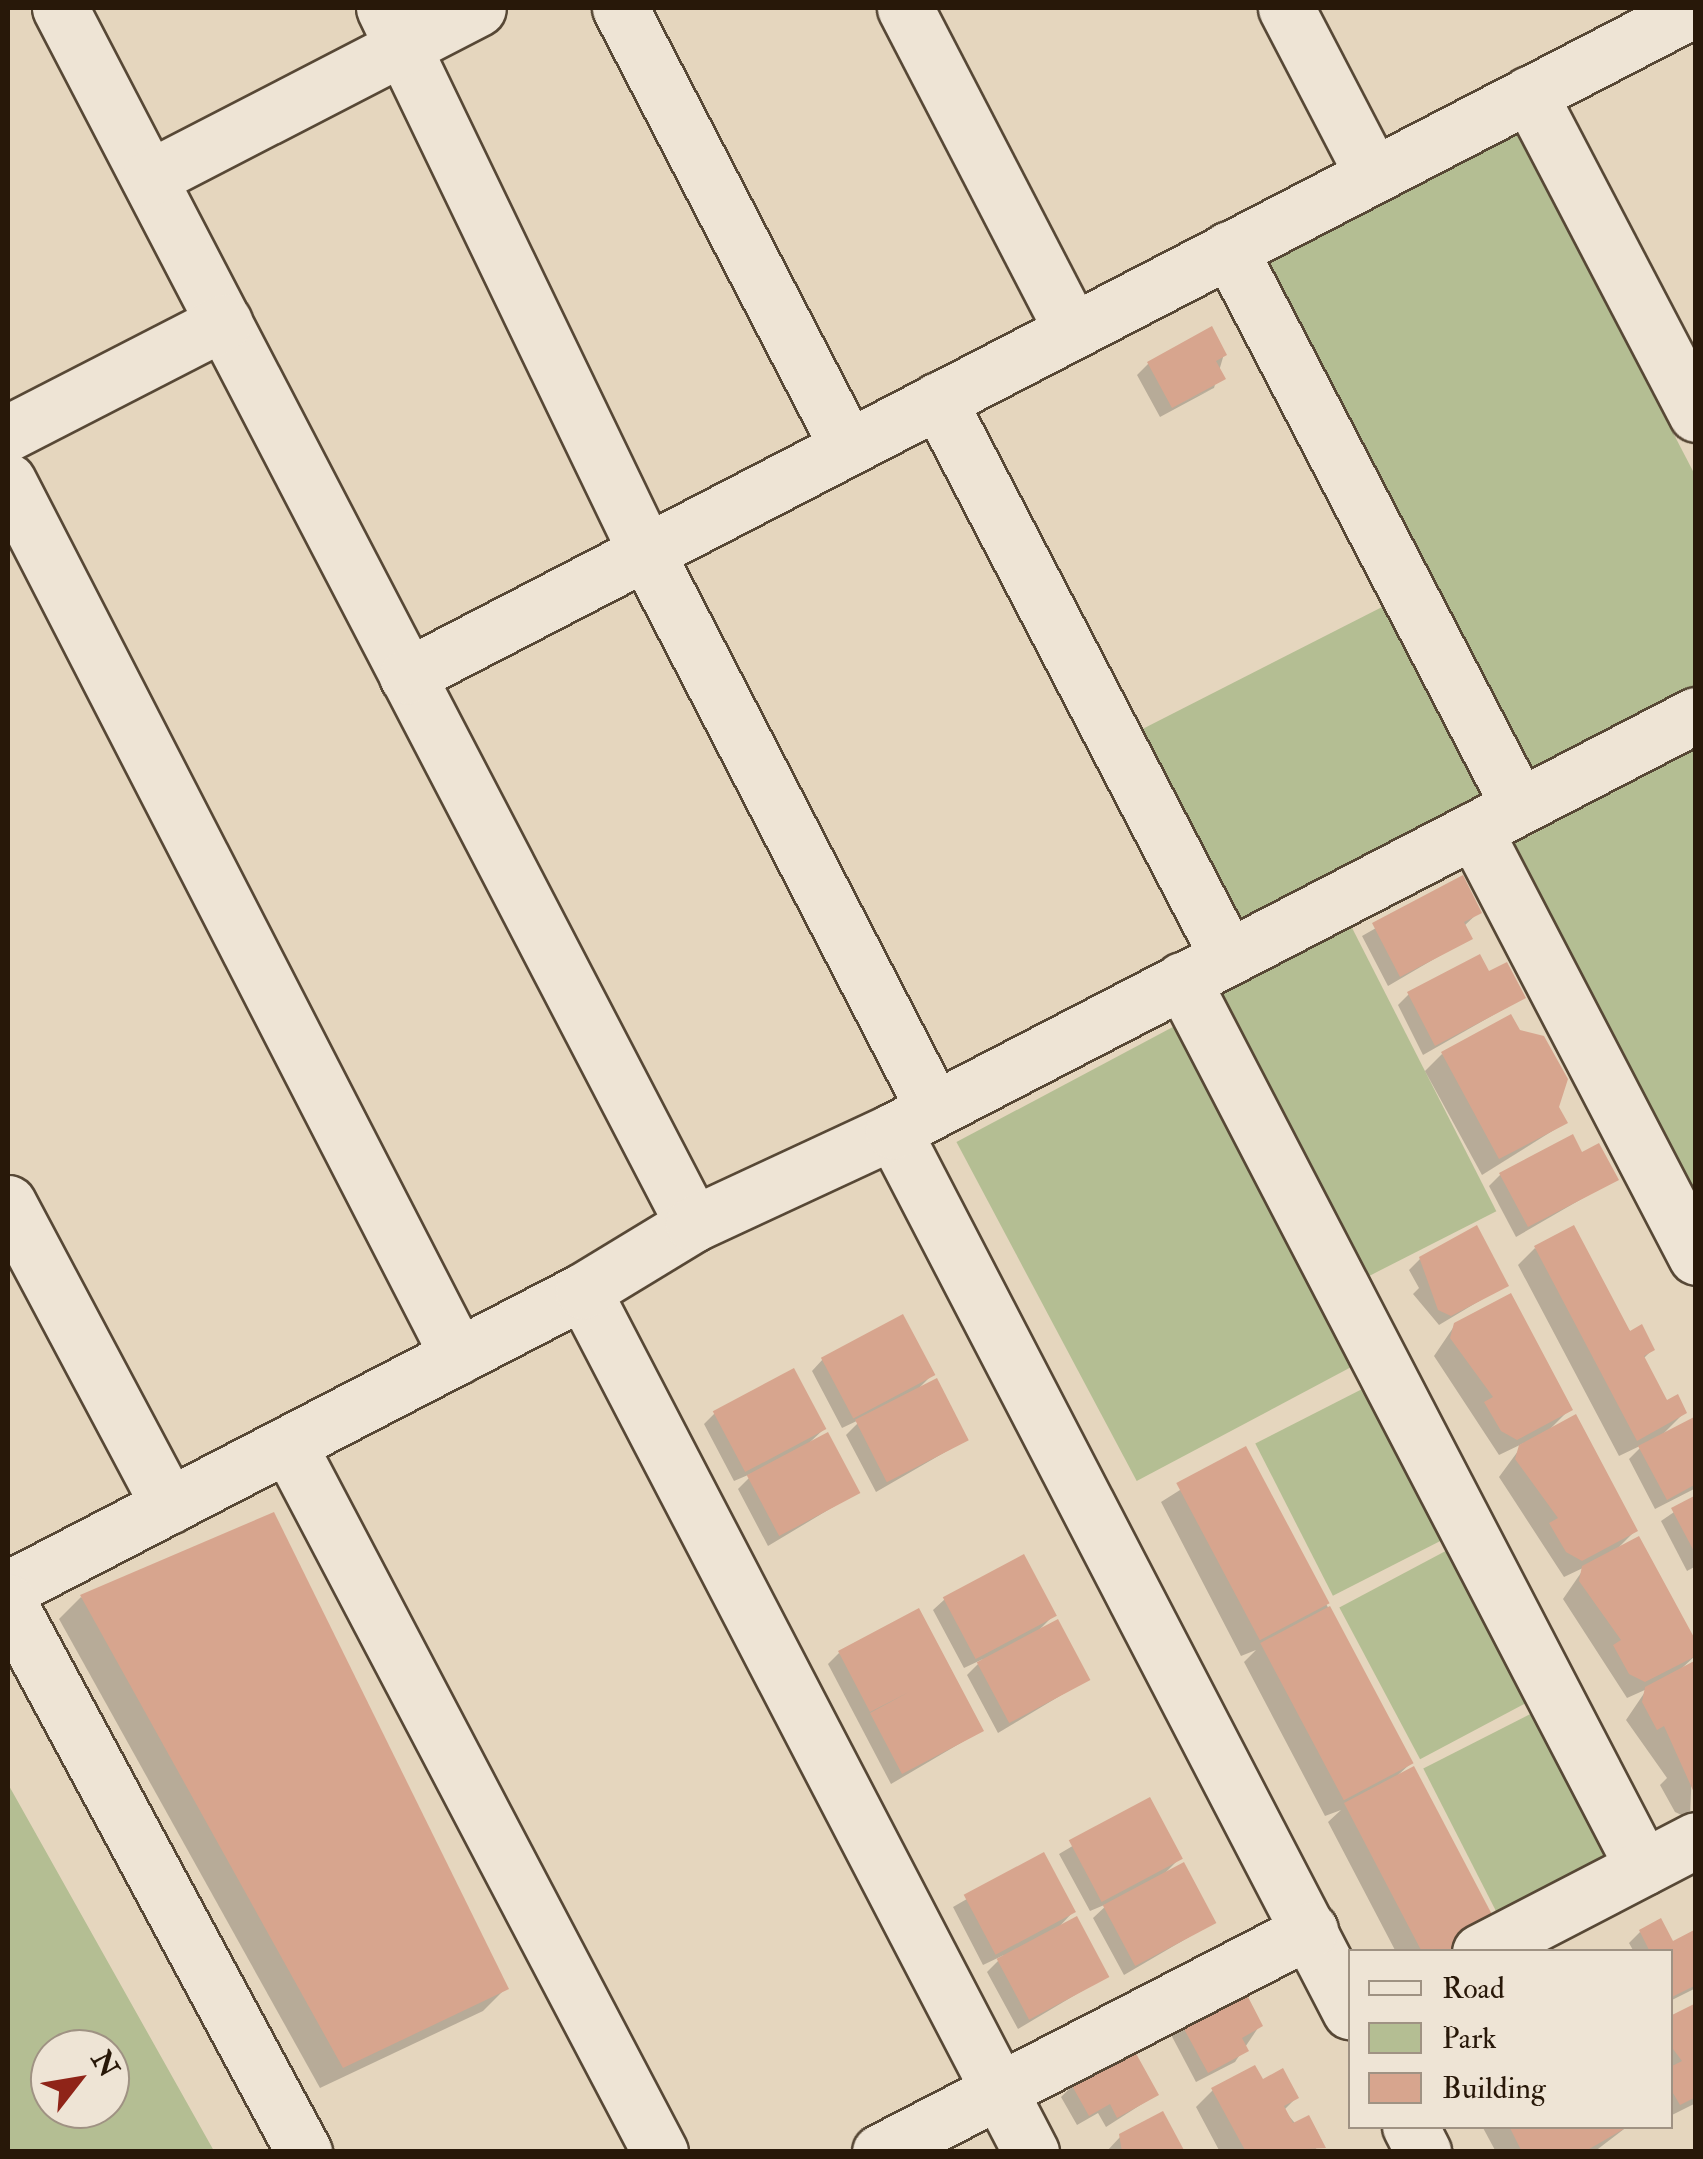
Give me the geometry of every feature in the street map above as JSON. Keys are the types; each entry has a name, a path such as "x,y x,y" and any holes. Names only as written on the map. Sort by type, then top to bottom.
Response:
{"street":[{"path":"60,8 693,1224"},
{"path":"149,178 394,27 478,8"},
{"path":"620,8 848,447"},
{"path":"905,8 1072,330"},
{"path":"1286,8 1373,175"},
{"path":"407,676 1696,8"},
{"path":"394,27 914,1120 1348,2007"},
{"path":"1529,94 1696,414"},
{"path":"1229,249 1496,818 1696,1257"},
{"path":"8,433 224,322"},
{"path":"938,400 1205,969 1643,1867"},
{"path":"8,481 458,1356"},
{"path":"8,1589 583,1291 693,1224 914,1120 1696,714"},
{"path":"8,1203 168,1506"},
{"path":"583,1291 1032,2152"},
{"path":"288,1444 660,2152"},
{"path":"8,1602 304,2152"},
{"path":"1486,1949 1696,1840"},
{"path":"880,2152 1310,1930"},
{"path":"1412,2129 1423,2152"}],"green space":[{"path":"1510,119 1695,475 1695,696 1524,786 1248,255"},
{"path":"1386,605 1490,808 1229,941 1126,738"},
{"path":"1695,750 1695,1217 1504,849"},
{"path":"1347,918 1496,1211 1366,1277 1217,984"},
{"path":"1186,1020 1366,1359 1137,1481 956,1142"},
{"path":"1372,1384 1450,1536 1333,1596 1255,1443"},
{"path":"1455,1546 1536,1698 1420,1759 1339,1608"},
{"path":"1540,1709 1618,1861 1501,1921 1423,1768"},
{"path":"8,1784 214,2151 8,2151"}],"building":[{"path":"1212,326 1227,355 1216,361 1226,379 1172,408 1147,362"},
{"path":"1463,875 1482,913 1464,922 1473,939 1400,977 1372,923"},
{"path":"1480,954 1489,971 1507,962 1526,998 1435,1046 1407,992"},
{"path":"1511,1014 1520,1030 1544,1036 1568,1079 1559,1107 1568,1123 1499,1159 1441,1052"},
{"path":"1573,1134 1582,1152 1599,1143 1619,1180 1528,1227 1499,1173"},
{"path":"1477,1225 1509,1286 1451,1316 1438,1310 1419,1257"},
{"path":"1574,1225 1630,1331 1642,1324 1655,1350 1644,1356 1667,1400 1678,1394 1687,1413 1637,1441 1534,1246"},
{"path":"1511,1293 1573,1410 1517,1440 1501,1431 1484,1402 1493,1397 1450,1338 1454,1323"},
{"path":"903,1314 935,1375 853,1419 821,1358"},
{"path":"794,1368 826,1429 745,1472 713,1411"},
{"path":"937,1378 969,1440 887,1482 855,1420"},
{"path":"1576,1414 1638,1531 1582,1561 1566,1552 1549,1523 1558,1518 1515,1459 1519,1445"},
{"path":"1696,1416 1696,1484 1667,1500 1638,1446"},
{"path":"828,1432 860,1493 779,1536 747,1475"},
{"path":"1246,1446 1330,1603 1260,1640 1176,1483"},
{"path":"1696,1495 1696,1555 1671,1508"},
{"path":"274,1512 509,1989 343,2068 80,1595"},
{"path":"1639,1536 1696,1641 1696,1656 1645,1682 1629,1674 1613,1645 1621,1640 1579,1581 1582,1566"},
{"path":"1024,1554 1057,1616 976,1659 943,1597"},
{"path":"1330,1606 1414,1763 1344,1800 1260,1643"},
{"path":"919,1608 984,1731 902,1774 870,1713 909,1692 870,1712 838,1651"},
{"path":"1058,1619 1090,1680 1009,1723 977,1662"},
{"path":"1696,1660 1696,1797 1664,1726 1657,1730 1642,1702 1645,1687"},
{"path":"1414,1766 1497,1924 1451,1949 1420,1949 1344,1803"},
{"path":"1150,1797 1183,1859 1102,1902 1069,1840"},
{"path":"1044,1852 1076,1912 996,1955 964,1895"},
{"path":"1184,1862 1216,1923 1135,1966 1103,1905"},
{"path":"1077,1916 1109,1977 1029,2020 997,1959"},
{"path":"1661,1918 1673,1941 1696,1929 1696,1985 1673,1996 1673,1949 1648,1949 1639,1930"},
{"path":"1225,1991 1231,2002 1246,1993 1263,2026 1242,2038 1249,2051 1208,2073 1177,2016"},
{"path":"1696,2003 1696,2097 1680,2105 1673,2093 1673,2066 1682,2061 1673,2049 1673,2014"},
{"path":"1128,2039 1159,2095 1117,2118 1110,2104 1089,2116 1071,2084"},
{"path":"1255,2065 1263,2079 1283,2068 1299,2098 1284,2106 1293,2123 1309,2115 1326,2148 1246,2152 1211,2088"},
{"path":"1163,2111 1185,2152 1122,2152 1119,2134"},
{"path":"1510,2129 1624,2129 1584,2152 1522,2152"}]}
